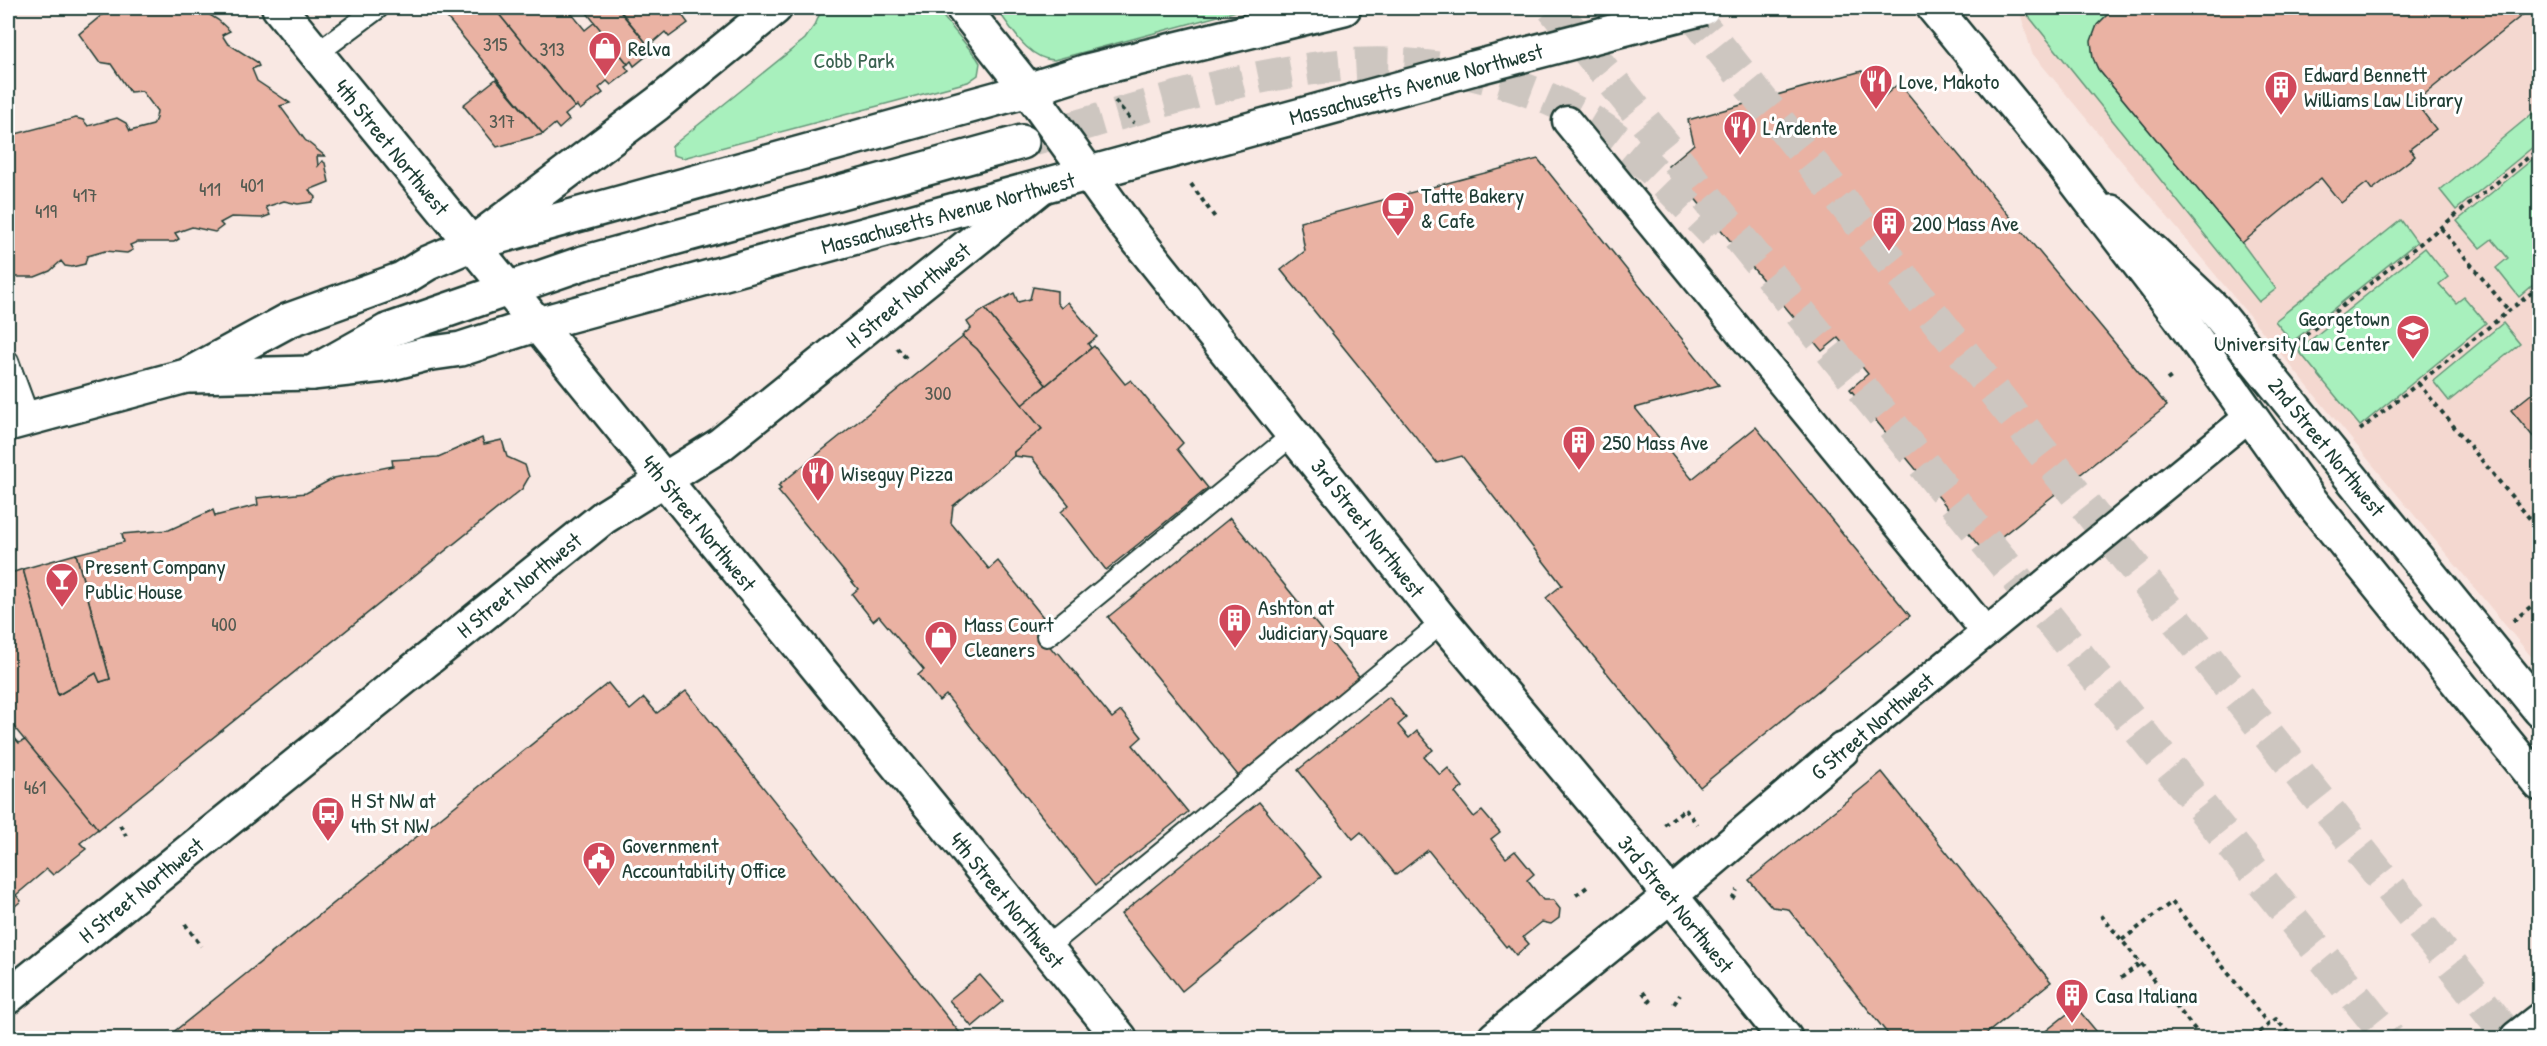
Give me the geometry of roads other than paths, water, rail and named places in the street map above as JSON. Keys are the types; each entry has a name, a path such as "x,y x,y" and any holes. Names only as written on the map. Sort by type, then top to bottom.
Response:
{"main road":[{"name":"4th Street Northwest","path":"279,8 1120,1038"},
{"path":"472,244 657,104 775,8"},
{"name":"3rd Street Northwest","path":"963,8 1028,90 1125,224 1443,622 1785,1038"},
{"name":"Massachusetts Avenue Northwest","path":"186,376 289,320 402,279 428,263 472,244 1028,90 1088,71 1344,8"},
{"name":"Massachusetts Avenue Northwest","path":"18,420 186,376 312,374 384,365 461,348 538,324 1090,175 1474,68 1703,8"},
{"name":"2nd Street Northwest","path":"1934,8 2068,171 2215,310 2540,710"},
{"path":"312,374 387,331 584,263 1022,142"},
{"path":"2068,171 2179,316 2310,500 2540,784"},
{"name":"H Street Northwest","path":"8,998 604,517 720,446 1041,187"},
{"name":"G Street Northwest","path":"1495,1038 1670,896 1842,750"},
{"path":"2517,1038 2540,1020"}],"street":[{"path":"1567,121 1986,632"},
{"name":"G Street Northwest","path":"1842,750 2250,416"}],"lane":[{"path":"316,54 378,8"},
{"path":"8,362 18,420"},
{"path":"1047,636 1294,434"},
{"path":"1046,948 1443,622"}],"tunnel":[{"path":"1553,8 2389,1038"},
{"path":"1688,8 2510,1038"},
{"path":"1022,142 1182,96 1263,77 1345,65 1412,65 1447,69 1481,76 1546,98 1605,130 1648,166 1714,233"}],"place":[{"name":"Relva","path":"605,77"},
{"name":"Love, Makoto","path":"1876,110"},
{"name":"Edward Bennett Williams Law Library","path":"2281,116"},
{"name":"L'Ardente","path":"1740,156"},
{"name":"Tatte Bakery & Cafe","path":"1398,237"},
{"name":"200 Mass Ave","path":"1889,252"},
{"name":"Georgetown University Law Center","path":"2413,360"},
{"name":"250 Mass Ave","path":"1579,471"},
{"name":"Wiseguy Pizza","path":"818,502"},
{"name":"Present Company Public House","path":"62,608"},
{"name":"Ashton at Judiciary Square","path":"1235,649"},
{"name":"Mass Court Cleaners","path":"941,666"},
{"name":"H St NW at 4th St NW","path":"328,842"},
{"name":"Government Accountability Office","path":"599,887"},
{"name":"Casa Italiana","path":"2072,1024"}],"park label":[{"name":"Cobb Park","path":"854,60"}]}
